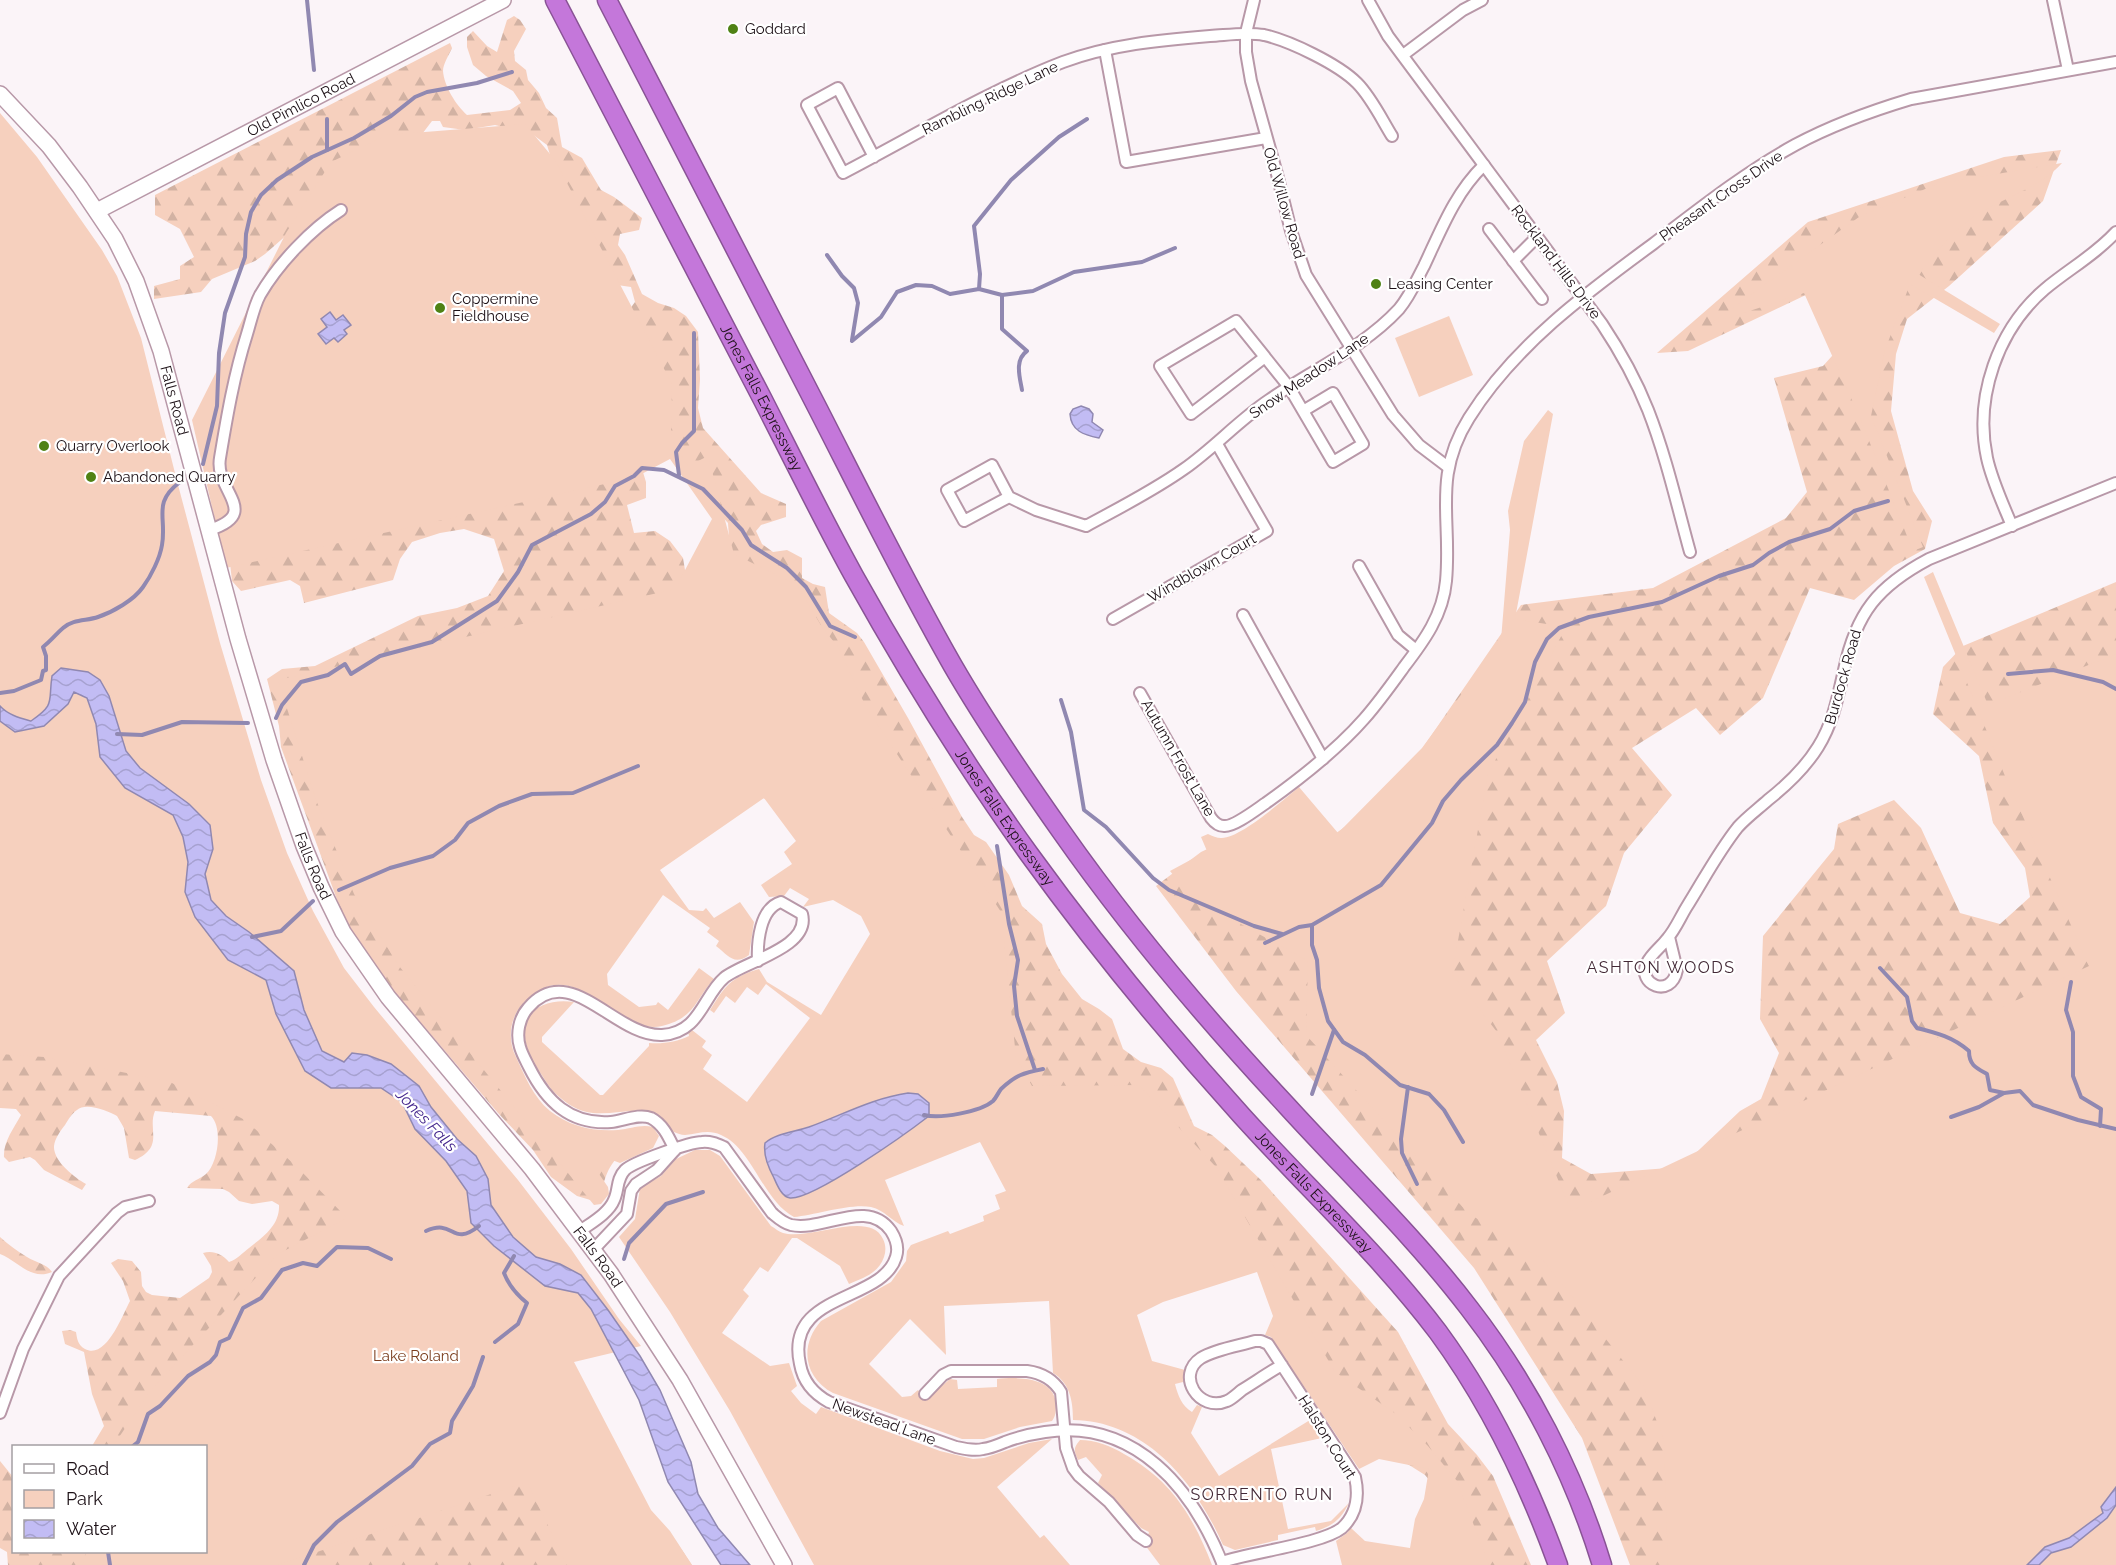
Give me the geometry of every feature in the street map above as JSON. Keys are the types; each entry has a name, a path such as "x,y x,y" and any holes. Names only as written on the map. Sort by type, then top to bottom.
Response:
{"highway":[{"path":"607,0 893,555 955,669 987,722 1062,834 1180,987 1286,1106 1430,1261 1471,1311 1509,1366 1547,1431 1575,1492 1602,1565"},
{"name":"Jones Falls Expressway","path":"558,6 852,573 952,741 1027,851 1110,962 1203,1073 1361,1242 1439,1334 1474,1386 1510,1450 1537,1506 1558,1565"}],"main road":[{"name":"Old Pimlico Road","path":"97,211 503,0"},
{"name":"Falls Road","path":"0,94 49,146 97,211 125,256 144,301 160,351 245,661 292,816 321,887 344,932 388,997 532,1169 594,1250 680,1380 784,1565"}],"street":[{"name":"Old Willow Road","path":"1254,0 1246,33 1246,52 1251,81 1291,231 1306,275 1399,424 1419,445 1448,467"},
{"name":"Rockland Hills Drive","path":"1368,0 1376,16 1403,55 1617,347 1647,409 1660,444 1690,552"},
{"path":"1403,55 1462,10 1482,0"},
{"path":"2053,0 2068,70"},
{"name":"Rambling Ridge Lane","path":"874,157 838,88 807,105 843,173 874,157 954,114 1064,62 1105,50 1168,39 1246,33 1281,40 1344,72 1362,89 1392,136"},
{"path":"1105,50 1126,162 1266,138"},
{"name":"Pheasant Cross Drive","path":"1581,296 1739,180 1824,130 1880,108 1911,99 2116,62"},
{"name":"Snow Meadow Lane","path":"1009,497 1036,510 1086,526 1175,475 1217,444 1267,401 1352,348 1382,326 1410,294 1439,231 1470,179 1484,165"},
{"path":"209,530 224,525 235,512 235,503 222,479 219,464 231,390 260,296 297,247 326,219 341,210"},
{"path":"1489,229 1542,299"},
{"path":"2012,526 1993,479 1984,434 1988,387 1993,365 2004,340 2030,303 2046,288 2090,257 2116,232"},
{"path":"1513,261 1538,237"},
{"name":"Autumn Frost Lane","path":"1140,693 1211,818 1222,826 1229,826 1253,812 1323,759 1364,719 1416,651 1438,615 1444,597 1446,579 1444,498 1448,467 1468,420 1484,396 1534,341 1581,296"},
{"path":"1265,357 1191,414 1160,366 1236,321 1265,357 1288,387 1333,462 1364,444 1334,393 1303,411"},
{"name":"Windblown Court","path":"1113,619 1267,531 1217,444"},
{"path":"992,465 1009,497 964,521 947,490 992,465"},
{"name":"Burdock Road","path":"1669,937 1718,854 1739,826 1787,784 1805,766 1818,748 1828,731 1836,708 1849,645 1866,610 1878,594 1908,571 1929,559 2116,483"},
{"path":"1359,566 1398,635 1416,651"},
{"path":"1243,615 1323,759"},
{"path":"594,1250 627,1214 631,1191 636,1184 657,1170 675,1150 662,1125 649,1117 610,1122 590,1120 562,1110 550,1100 539,1087 520,1048 518,1035 524,1012 541,997 555,992 570,993 583,997 632,1029 663,1035 675,1031 696,1018 717,985 725,977 758,961 781,948 802,928 804,921 802,914 781,902 768,910 758,940 758,961"},
{"name":"Newstead Lane","path":"580,1231 602,1215 614,1202 619,1178 625,1170 636,1162 685,1145 701,1142 712,1142 724,1147 772,1213 782,1222 793,1226 804,1226 864,1216 874,1218 884,1224 894,1236 897,1252 889,1270 882,1277 820,1310 804,1329 800,1341 799,1362 807,1383 821,1398 970,1450 982,1450 1026,1436 1066,1430 1097,1433 1121,1441 1155,1462 1183,1490 1197,1510 1222,1564"},
{"path":"0,1413 23,1349 59,1276 117,1213 125,1207 149,1201"},
{"name":"Halston Court","path":"1222,1564 1240,1556 1326,1536 1340,1529 1348,1521 1355,1508 1357,1498 1355,1477 1282,1365 1268,1344 1255,1341 1201,1358 1190,1373 1191,1385 1196,1394 1206,1402 1227,1401 1282,1365"},
{"path":"925,1394 951,1371 1008,1370 1039,1373 1056,1384 1061,1392 1066,1448 1073,1468 1109,1502 1137,1535 1146,1540"}],"green space":[{"path":"514,16 526,29 514,51 515,61 526,70 528,80 539,93 546,108 557,118 562,147 582,158 601,190 642,218 639,230 620,234 618,245 625,255 642,294 686,316 698,332 700,379 698,408 703,428 761,493 786,504 786,517 761,525 756,531 762,544 773,552 787,550 802,558 802,578 825,587 829,613 857,633 864,642 962,817 974,835 986,842 1009,875 1022,906 1042,924 1046,944 1062,974 1082,999 1112,1019 1123,1049 1141,1062 1161,1068 1173,1078 1194,1126 1212,1135 1262,1181 1398,1332 1448,1424 1493,1476 1531,1565 1370,1565 1411,1548 1435,1487 1425,1475 1398,1458 1259,1271 1091,1219 731,565 728,523 676,467 623,318 635,302 631,287 610,284 553,165 547,145 532,134 495,125 465,130 443,127 440,121 432,121 416,142 289,233 255,261 212,279 201,292 154,299 154,286 180,279 180,266 194,257 180,229 155,215 155,195 450,43 452,48 444,65 444,77 451,95 463,111 467,115 510,110 521,103 513,91 486,76 473,65 467,47 467,37 473,31 487,46 497,52 507,20"},
{"name":"Lake Roland","path":"0,113 37,157 102,250 117,276 141,338 220,643 261,780 287,853 313,911 344,968 518,1180 641,1346 574,1362 651,1510 670,1531 692,1565 567,1565 527,1482 278,1565 83,1565 86,1553 207,1553 207,1445 114,1445 151,1390 278,1254 347,1218 296,1166 245,1120 168,1081 44,1057 0,1054"},
{"path":"525,124 555,160 672,384 671,439 688,466 708,456 734,554 797,585 822,627 838,647 866,707 1001,912 1016,1057 1032,1086 1139,1085 1216,1167 1335,1372 1396,1414 1428,1446 1457,1481 1489,1565 1342,1565 1336,1541 1351,1528 1365,1541 1410,1548 1415,1519 1424,1499 1429,1469 1379,1459 1359,1469 1271,1337 1265,1335 1273,1316 1257,1272 1163,1302 1137,1315 1152,1361 1185,1370 1183,1382 1175,1384 1183,1404 1189,1410 1192,1412 1197,1405 1202,1407 1191,1433 1219,1476 1310,1420 1322,1438 1271,1449 1288,1529 1331,1521 1349,1503 1336,1521 1316,1531 1315,1527 1278,1535 1278,1540 1235,1550 1223,1545 1198,1499 1183,1478 1165,1460 1145,1444 1123,1431 1099,1423 1073,1420 1067,1387 1053,1373 1049,1301 944,1306 946,1355 910,1319 869,1364 902,1397 911,1396 918,1390 926,1399 950,1379 957,1380 958,1389 997,1387 997,1379 1033,1380 1041,1383 1053,1394 1056,1408 1052,1421 1020,1427 984,1439 962,1439 833,1393 816,1379 811,1370 807,1351 814,1331 821,1321 891,1282 906,1261 907,1251 911,1245 984,1221 983,1216 1000,1209 995,1195 1006,1191 980,1142 885,1180 904,1226 876,1209 863,1206 794,1217 774,1199 741,1151 721,1135 707,1132 678,1134 672,1131 657,1115 648,1112 593,1113 569,1104 548,1084 532,1059 525,1039 527,1020 539,1007 555,1002 574,1002 542,1037 542,1042 600,1095 603,1095 649,1046 649,1043 680,1040 689,1036 688,1031 692,1030 706,1041 702,1047 712,1055 703,1069 747,1102 810,1018 766,984 758,995 747,987 735,1003 726,996 714,1013 710,1010 720,995 735,979 759,969 767,982 821,1015 870,934 861,916 833,900 803,907 809,899 790,888 784,896 769,897 761,885 792,864 784,852 796,841 764,798 660,870 689,910 703,911 706,908 714,918 740,902 754,922 749,955 739,960 728,956 716,946 719,941 707,932 710,928 663,895 607,974 608,985 639,1007 656,1005 658,1002 668,1010 699,968 714,979 688,1013 673,1023 662,1026 645,1026 629,1020 583,991 567,986 551,986 528,999 514,1018 511,1043 514,1053 534,1093 550,1111 565,1121 582,1127 609,1130 648,1126 653,1127 659,1136 653,1148 620,1163 612,1160 597,1171 608,1187 609,1194 601,1204 594,1205 399,966 354,894 316,800 278,680 675,589 712,519 670,459 636,477 226,568 192,420 286,233 331,162 387,135"},
{"path":"2061,150 2043,201 1949,286 1907,319 1896,354 1891,411 1913,491 1932,521 1925,549 1894,566 1854,600 1810,588 1763,698 1720,735 1696,708 1632,748 1672,795 1624,853 1606,906 1547,961 1565,1013 1536,1040 1557,1082 1564,1111 1562,1158 1591,1174 1681,1167 1740,1111 1761,1099 1779,1053 1760,1019 1763,936 1834,849 1838,824 1894,800 1921,828 1960,913 2000,924 2030,897 2025,868 1993,823 1979,756 1933,714 1943,667 1963,646 2116,582 2116,1565 1630,1565 1582,1438 1474,1268 1236,991 1156,886 1201,852 1298,806 1332,836 1391,794 1521,605 1653,588 1786,518 1807,492 1774,378 1823,366 1849,337 1833,282 1688,351 1657,353 1808,222 2004,157"},
{"path":"2062,163 2040,181 1987,209 1963,225 1918,274 2000,324 1994,333 1910,284 1885,350 1871,416 1923,547 1913,551 1860,418 1804,293 1710,324 1859,217 1937,184"},
{"path":"1449,316 1473,375 1419,397 1395,338"},
{"path":"1548,410 1553,414 1515,619 1566,627 1488,774 1452,974 1497,1032 1571,1211 2089,966 2005,776 1924,577 1933,572 1988,705 2116,654 2116,1558 2092,1565 1668,1565 1664,1441 1644,1387 1543,1260 1468,1213 1306,1035 1308,961 1190,896 1170,871 1207,851 1201,837 1208,834 1221,838 1229,837 1239,832 1262,817 1299,787 1338,833 1422,748 1501,640 1510,530 1508,511 1524,441"},
{"path":"634,443 646,482 646,498 627,505 634,533 655,531 670,541 683,558 689,594 770,801 763,798 639,873 555,968 508,1013 512,1063 545,1111 616,1159 609,1170 597,1202 577,1196 551,1177 533,1150 498,1113 391,988 349,927 281,747 279,726 267,679 282,669 315,666 418,616 457,608 488,596 504,571 494,539 464,529 440,533 412,542 400,559 393,580 304,603 300,586 290,580 241,591 232,581 230,563"},
{"path":"0,795 302,1094 675,1540 692,1565 8,1565 7,1552 0,1548 0,1461 12,1476 12,1553 207,1553 207,1445 93,1445 104,1426 92,1394 84,1352 65,1344 62,1331 76,1332 81,1346 93,1351 106,1343 112,1335 130,1301 123,1281 111,1263 118,1259 132,1261 141,1272 142,1286 146,1292 152,1295 180,1298 209,1278 212,1272 211,1266 203,1253 217,1253 229,1262 235,1259 270,1230 277,1219 279,1205 272,1201 252,1204 239,1201 223,1189 187,1188 206,1174 214,1162 218,1137 215,1121 211,1116 155,1111 150,1149 135,1160 129,1158 124,1128 117,1116 91,1107 77,1110 60,1132 54,1146 61,1163 86,1184 82,1190 44,1170 30,1157 9,1162 4,1157 7,1141 21,1115 16,1109 0,1108"},
{"path":"695,1150 710,1150 720,1156 771,1226 780,1232 794,1234 853,1226 866,1227 876,1230 885,1246 882,1263 870,1274 849,1284 840,1266 797,1238 792,1238 768,1272 760,1267 743,1290 749,1296 722,1333 770,1366 789,1363 797,1386 791,1391 801,1403 816,1414 821,1407 940,1451 973,1459 1052,1439 997,1487 1040,1538 1044,1535 1070,1565 814,1565 730,1411 670,1312 619,1237 635,1219 640,1188 661,1176 676,1159"},
{"path":"0,1237 52,1272 38,1274 31,1272 0,1254"},
{"path":"1080,1440 1097,1442 1114,1448 1155,1475 1188,1515 1212,1565 1160,1565 1145,1545 1149,1532 1141,1528 1098,1483 1102,1475 1086,1457 1078,1460 1075,1450"}],"water":[{"path":"330,312 336,320 343,315 351,325 344,330 347,334 338,342 334,338 326,344 318,334 327,327 321,319"},
{"path":"1081,406 1089,409 1093,414 1092,422 1103,430 1099,438 1083,434 1073,424 1070,414 1073,409"},
{"name":"Jones Falls","path":"61,668 88,672 100,680 109,696 126,751 140,768 189,804 210,825 213,849 205,874 211,900 226,916 249,932 294,971 304,1010 322,1051 344,1062 352,1053 367,1055 391,1064 419,1086 431,1107 457,1139 476,1156 488,1179 491,1205 513,1237 536,1257 560,1264 581,1275 608,1310 660,1390 691,1462 698,1494 718,1528 750,1565 721,1565 668,1482 639,1400 591,1309 578,1293 545,1286 494,1246 471,1223 467,1191 446,1161 415,1129 402,1102 381,1088 331,1088 305,1071 276,1014 266,980 228,960 195,917 185,892 188,862 183,837 173,815 125,788 100,757 96,724 87,698 74,692 68,704 44,726 15,732 0,721 0,706 10,714 31,721 39,715 48,706 52,676"},
{"path":"908,1093 918,1094 929,1103 929,1116 860,1164 818,1188 802,1196 790,1198 782,1193 768,1165 765,1143 780,1135 809,1127 870,1103"},
{"path":"2116,1487 2116,1505 2107,1518 2071,1547 2051,1553 2039,1565 2027,1565 2045,1547 2069,1538 2103,1513 2101,1507"}],"waterway":[{"path":"307,0 314,70"},
{"path":"203,464 217,406 219,353 225,313 245,257 246,234 251,212 261,195 277,180 312,157 354,138 391,116 415,97 427,92 477,83 512,72"},
{"path":"327,119 327,150"},
{"path":"979,289 980,274 974,226 1011,180 1059,137 1087,119"},
{"path":"852,341 881,317 897,292 916,285 932,286 950,294 979,289 1002,295 1033,291 1074,272 1142,262 1175,248"},
{"path":"827,255 854,288 858,303 852,340"},
{"path":"1002,295 1002,329 1027,351 1019,364 1022,390"},
{"path":"679,475 676,452 694,431 694,333"},
{"path":"276,718 282,705 301,682 328,675 345,664 351,674 380,656 432,642 497,601 518,572 532,545 591,514 605,502 615,486 634,476 642,468 664,470 703,489 742,530 751,545 787,568 806,587 830,626 855,637"},
{"path":"0,693 14,691 41,680 43,671 46,670 46,656 43,647 60,630 67,625 110,612 139,592 152,572 161,550 163,504 171,490 180,482"},
{"path":"1265,943 1299,927 1312,925 1381,885 1432,823 1443,801 1497,745 1525,702 1535,662 1547,639 1559,628 1589,617 1662,602 1719,576 1753,565 1789,542 1830,529 1854,511 1888,501"},
{"path":"2008,674 2053,670 2103,682 2116,689"},
{"path":"1061,700 1071,732 1084,810 1106,827 1153,878 1169,890 1254,926 1282,934"},
{"path":"117,734 142,735 182,722 248,723"},
{"path":"339,890 390,868 433,856 455,840 468,823 499,806 532,794 573,793 638,766"},
{"path":"997,846 1009,924 1018,960 1014,986 1017,1016 1035,1070"},
{"path":"252,937 281,931 313,901"},
{"path":"1312,925 1312,945 1317,960 1319,988 1328,1021 1343,1042 1365,1055 1400,1085 1429,1094 1444,1110 1463,1142"},
{"path":"1880,968 1907,997 1912,1021 1917,1028 1951,1039 1969,1051 1972,1063 1987,1074 1990,1090 2004,1093 2020,1091 2033,1105 2078,1120 2116,1129"},
{"path":"2071,982 2066,1010 2073,1032 2073,1076 2081,1097 2101,1109 2100,1126"},
{"path":"1312,1094 1334,1030"},
{"path":"924,1115 949,1115 987,1105 1011,1081 1025,1073 1043,1069"},
{"path":"1408,1087 1401,1139 1402,1153 1417,1184"},
{"path":"1951,1117 1979,1107 2004,1093"},
{"path":"624,1259 629,1243 666,1204 703,1192"},
{"path":"426,1231 443,1228 463,1234 479,1226"},
{"path":"134,1445 138,1442 148,1414 160,1406 188,1376 210,1362 216,1355 220,1342 229,1338 243,1308 261,1298 282,1270 303,1263 317,1266 337,1247 368,1248 391,1259"},
{"path":"495,1342 518,1324 527,1303 513,1290 504,1273 514,1256"},
{"path":"304,1565 314,1545 337,1522 412,1466 430,1444 450,1433 452,1421 473,1386 483,1357"},
{"path":"108,1553 110,1565"}],"place":[{"name":"Goddard","path":"733,29"},
{"name":"Leasing Center","path":"1376,284"},
{"name":"Coppermine Fieldhouse","path":"440,308"},
{"name":"Quarry Overlook","path":"44,446"},
{"name":"Abandoned Quarry","path":"91,477"}],"district":[{"name":"ASHTON WOODS","path":"1661,967"},
{"name":"SORRENTO RUN","path":"1262,1494"}]}
